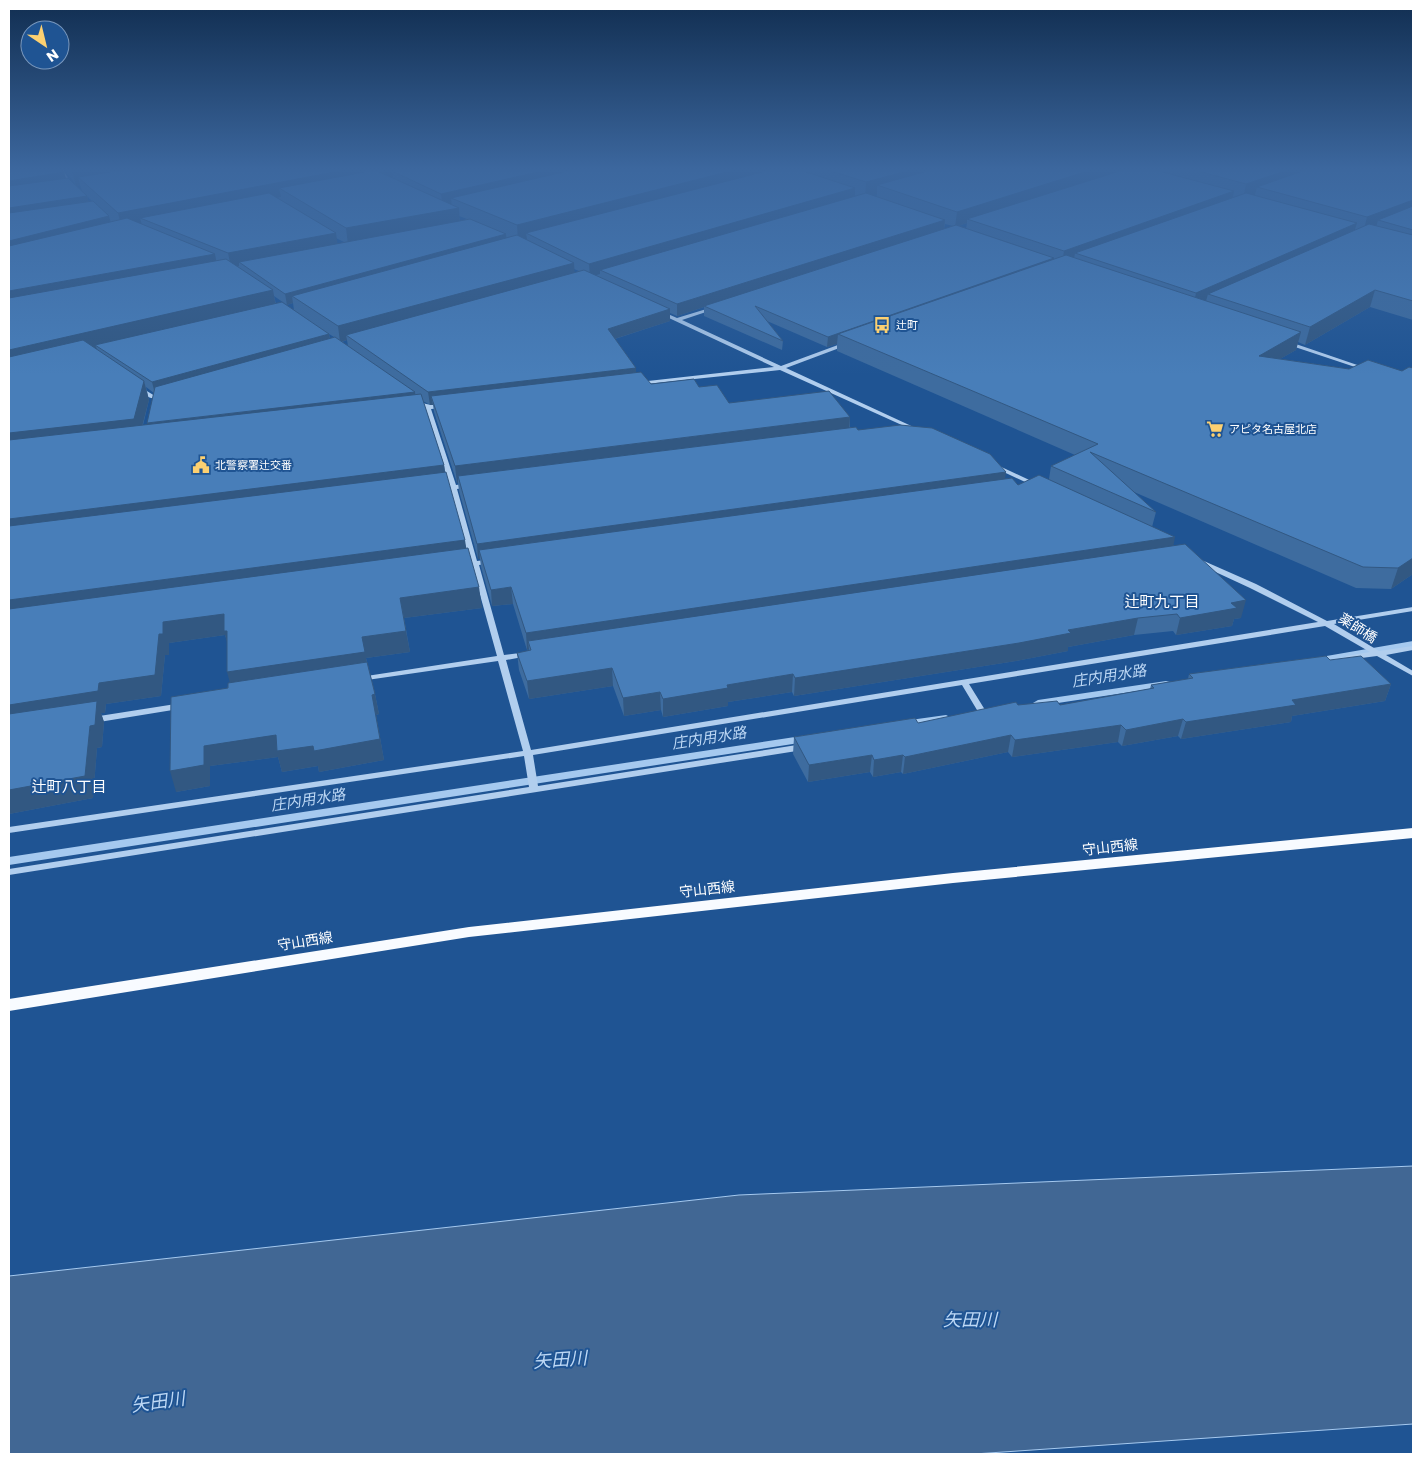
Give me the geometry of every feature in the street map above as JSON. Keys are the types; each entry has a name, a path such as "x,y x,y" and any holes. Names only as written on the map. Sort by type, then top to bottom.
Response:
{"main road":[{"name":"守山西線","path":"9,1005 469,932 953,878 1413,833"}],"street":[{"path":"678,320 726,305"},
{"path":"652,308 923,433"},
{"path":"633,384 780,368 856,341"},
{"path":"1282,341 1376,373"},
{"path":"129,382 154,398 172,393"},
{"path":"152,407 154,398"},
{"path":"419,402 428,408 453,487 528,753 534,788"},
{"path":"408,410 457,404"},
{"path":"895,432 914,429"},
{"path":"985,462 1047,490"},
{"path":"434,490 483,484"},
{"path":"1018,489 1038,486"},
{"name":"薬師橋","path":"1188,555 1326,623 1413,674"},
{"path":"455,566 504,559"},
{"path":"9,830 528,753 1413,609"},
{"path":"1337,660 1413,648"},
{"path":"353,680 540,652"},
{"path":"964,682 991,717 977,720"},
{"path":"88,720 196,704"},
{"path":"9,872 809,746"}],"water":[{"name":"矢田川","path":"1413,1166 1413,1424 974,1454 9,1454 9,1276 739,1195"}],"building":[{"path":"42,238 177,238 215,254 9,291 9,246"},
{"path":"191,238 308,238 228,253"},
{"path":"366,238 490,238 285,294 239,262"},
{"path":"505,238 524,238 574,263 338,326 292,296"},
{"path":"537,238 679,238 589,264"},
{"path":"710,238 887,238 677,304 600,270"},
{"path":"915,238 995,238 1054,258 828,337 755,306 783,341 704,306"},
{"path":"1025,238 1100,238 1064,251"},
{"path":"1117,238 1322,238 1196,293 1075,253"},
{"path":"1336,238 1413,238 1413,301 1375,290 1310,327 1208,294"},
{"name":"アピタ名古屋北店","path":"1066,255 1301,332 1259,356 1349,369 1368,360 1402,371 1409,367 1413,368 1413,558 1398,568 1363,567 1090,452 1156,512 1051,466 1098,444 838,334"},
{"path":"226,259 273,290 9,350 9,298"},
{"path":"584,270 670,309 608,329 636,368 428,392 346,335"},
{"path":"282,302 329,334 152,382 95,345"},
{"path":"335,337 415,392 147,423 155,387"},
{"path":"83,340 144,381 134,419 9,433 9,357"},
{"path":"641,372 651,384 694,379 699,387 717,385 729,403 829,391 850,417 455,466 431,396"},
{"path":"421,394 444,465 9,519 9,440"},
{"path":"900,425 932,428 990,454 1006,472 477,544 458,476 856,427 858,430"},
{"path":"446,472 465,540 9,600 9,526"},
{"path":"1039,475 1175,537 526,633 511,587 491,590 479,550 1012,478 1018,485"},
{"path":"1185,544 1246,600 1231,603 1237,608 1180,618 1177,614 1138,618 1068,630 1071,633 1019,643 795,678 793,674 727,685 728,688 663,699 660,692 623,698 612,668 527,681 517,653 531,650 528,641"},
{"path":"468,548 479,587 400,598 406,631 362,637 365,652 227,672 227,631 224,631 224,614 163,622 163,634 159,634 155,675 99,683 98,691 9,705 9,609"},
{"path":"1326,656 1330,660 1361,656 1391,684 1292,700 1296,705 1186,722 1183,719 1126,730 1121,725 1015,740 1011,735 905,757 903,755 874,760 872,755 809,765 794,737 915,718 918,723 1016,702 1018,705 1057,701 1060,705 1154,688 1151,685 1193,678 1189,674"},
{"path":"367,662 375,694 372,695 380,739 314,751 313,746 277,751 276,735 204,746 204,765 170,771 171,697 228,688 228,683"},
{"path":"97,701 95,725 90,726 85,776 9,790 9,714"}],"waterway":[{"name":"庄内用水路","path":"1315,661 1413,644"},
{"name":"庄内用水路","path":"1038,703 1166,684"},
{"name":"庄内用水路","path":"903,724 946,718"},
{"name":"庄内用水路","path":"9,861 808,739"}],"place":[{"name":"辻町","path":"882,325"},
{"name":"アピタ名古屋北店","path":"1215,429"},
{"name":"北警察署辻交番","path":"201,465"}],"district":[{"name":"辻町九丁目","path":"1162,602"},
{"name":"辻町八丁目","path":"69,787"}]}
